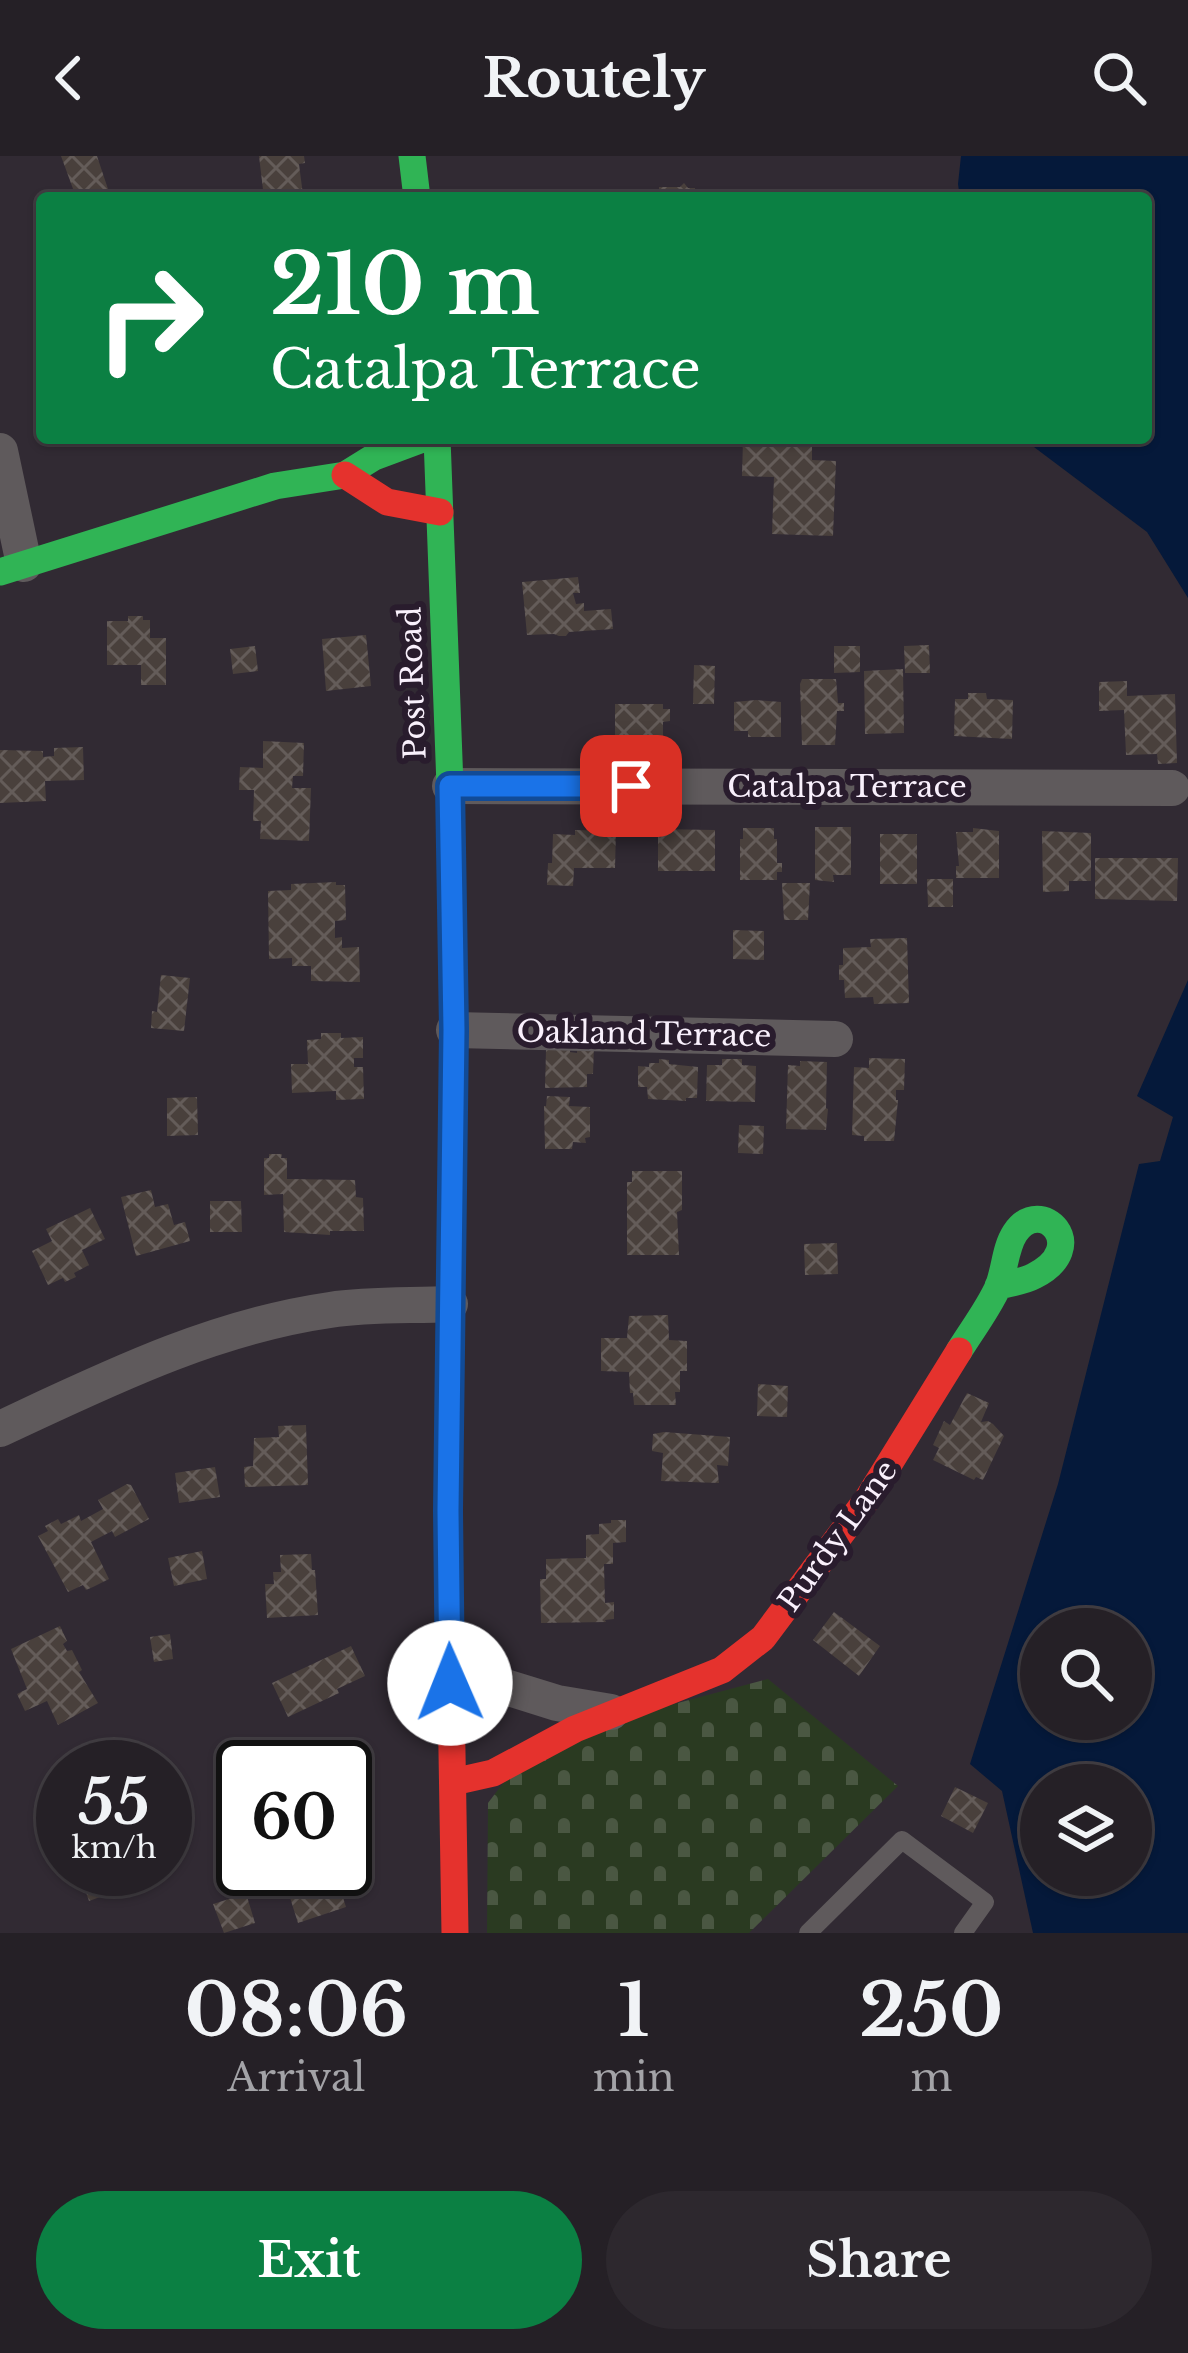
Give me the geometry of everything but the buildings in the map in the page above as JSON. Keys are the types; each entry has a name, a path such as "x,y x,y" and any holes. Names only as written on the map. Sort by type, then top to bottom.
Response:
{"main road":[{"path":"412,156 416,192"},
{"path":"12,568 275,486 345,475 409,444"},
{"name":"Post Road","path":"437,444 454,1030 450,1683 455,1933"},
{"path":"345,475 387,502 440,512"},
{"name":"Purdy Lane","path":"453,1782 493,1773 611,1712 722,1670 763,1638 868,1498 998,1286"}],"street":[{"path":"0,451 12,568"},
{"name":"Catalpa Terrace","path":"450,786 1172,788"},
{"name":"Oakland Terrace","path":"454,1030 835,1039"},
{"path":"0,1429 158,1356 220,1334 335,1309 450,1304"},
{"name":"Purdy Lane","path":"450,1683 496,1684 557,1703 611,1712"}],"lane":[{"path":"808,1933 902,1840 985,1902 963,1933"}],"green space":[{"path":"768,1679 898,1786 749,1933 487,1933 488,1803 507,1778 599,1724"}],"water":[{"path":"961,156 1188,156 1188,598 1147,532 1030,444 1152,444 1152,192 959,192"},
{"path":"1188,980 1188,1933 1033,1933 1025,1896 1152,1896 1152,1764 1020,1764 1020,1873 1002,1791 970,1764 1058,1484 1139,1164 1160,1161 1173,1117 1137,1096"}],"traffic: fast":[{"path":"412,156 416,192"},
{"path":"0,572 275,486 345,475 409,444"},
{"path":"437,444 454,1026 450,1335"},
{"path":"959,1351 998,1287 1000,1280 1002,1274 1009,1245 1015,1233 1037,1219 1056,1229 1059,1252 1051,1264 1030,1278 1021,1281 1016,1282 1003,1285 998,1286"}],"traffic: jam":[{"path":"345,475 387,502 440,512"},
{"path":"450,1335 455,1933"},
{"path":"453,1782 493,1773 575,1729 722,1670 763,1638 868,1498 959,1351"}],"route":[{"path":"450,1683 454,1030 450,786 631,786"}]}
